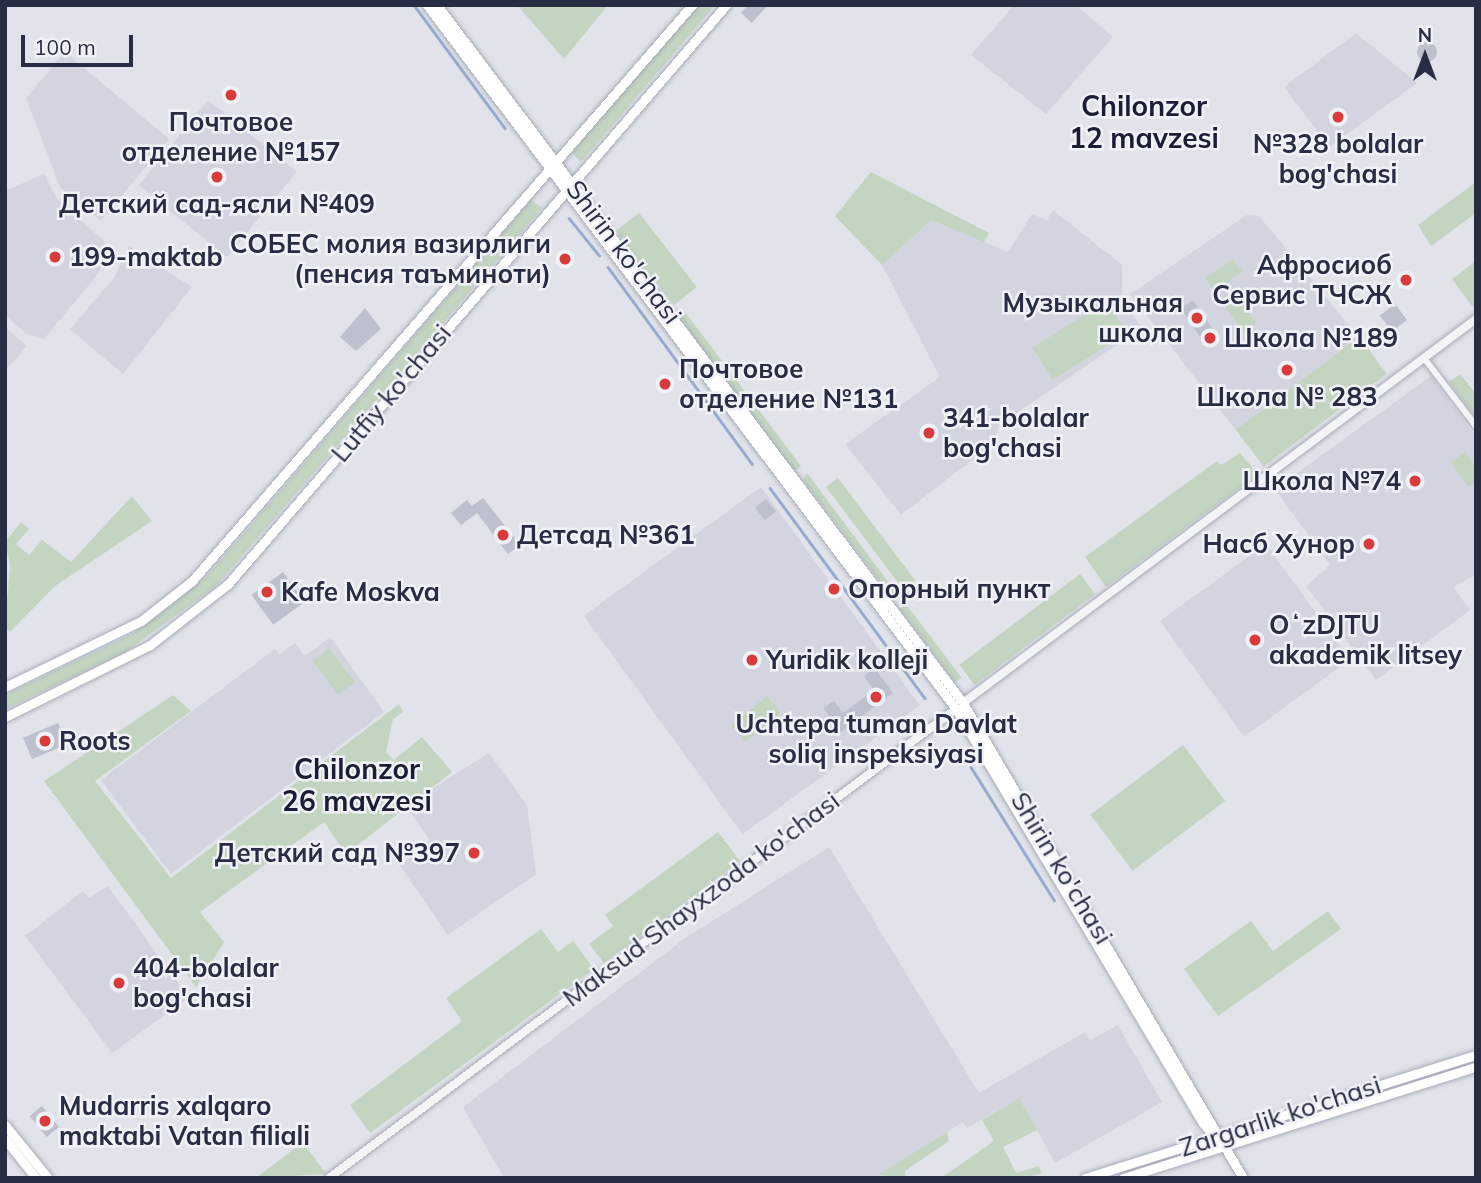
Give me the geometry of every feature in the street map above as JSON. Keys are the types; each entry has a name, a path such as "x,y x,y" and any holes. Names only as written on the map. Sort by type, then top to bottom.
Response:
{"main road":[{"name":"Shirin ko'chasi","path":"427,5 553,164"},
{"name":"Shirin ko'chasi","path":"437,5 781,468 894,608 959,706 1222,1145"},
{"name":"Lutfiy ko'chasi","path":"5,687 129,628 192,582 692,5"},
{"name":"Lutfiy ko'chasi","path":"5,717 150,645 228,584 726,5"},
{"path":"789,478 885,615 959,706"},
{"path":"885,615 894,608"},
{"name":"Zargarlik ko'chasi","path":"1085,1178 1476,1055"},
{"name":"Zargarlik ko'chasi","path":"1123,1178 1476,1067"},
{"path":"5,1125 48,1178"},
{"path":"5,1139 37,1178"},
{"path":"1222,1145 1242,1178"}],"street":[{"name":"Maksud Shayxzoda ko'chasi","path":"329,1178 1476,319"},
{"path":"1424,358 1476,426"}],"shaded area":[{"path":"1014,5 1076,5 1113,37 1046,114 971,55"},
{"name":"№328 bolalar bog'chasi","path":"1356,33 1417,83 1329,147 1284,87"},
{"path":"65,52 169,139 101,221 60,187 26,98"},
{"name":"Детский сад-ясли №409","path":"208,100 297,172 227,257 139,185"},
{"name":"199-maktab","path":"44,174 58,200 104,241 106,251 99,273 44,339 26,334 5,315 5,191"},
{"path":"1053,210 1122,265 1122,301 1142,328 1013,415 1005,404 994,443 901,515 845,444 940,377 882,265 931,219 1008,252 1032,214 1047,220"},
{"path":"1247,215 1259,216 1376,358 1252,451 1130,294"},
{"path":"129,246 192,287 123,374 70,329 114,278"},
{"path":"5,327 27,346 5,371"},
{"path":"1431,376 1476,437 1476,574 1453,587 1470,610 1376,680 1306,586 1330,565 1275,489"},
{"name":"Yuridik kolleji","path":"761,487 920,705 743,834 584,616"},
{"name":"OʻzDJTU akademik litsey","path":"1266,544 1350,660 1244,737 1160,621"},
{"path":"330,637 384,712 171,874 101,780 275,649 279,655 295,643 305,656"},
{"name":"Детский сад №397","path":"489,753 527,805 536,874 448,935 400,866 430,840 405,806"},
{"path":"829,847 979,1093 1085,1032 1090,1040 1118,1025 1162,1102 1055,1163 1019,1098 967,1128 963,1122 874,1178 504,1178 463,1107 684,939"},
{"name":"404-bolalar bog'chasi","path":"108,886 189,998 112,1053 25,936 83,891 89,898"}],"green space":[{"path":"517,5 608,5 564,59"},
{"path":"699,5 715,5 581,162 570,151"},
{"path":"871,172 989,233 984,242 931,220 882,265 835,216"},
{"path":"1476,182 1476,213 1431,246 1418,225"},
{"path":"531,200 542,208 216,586 124,653 5,709 5,695 132,634 207,576"},
{"path":"639,213 697,287 674,305 616,231"},
{"path":"1233,259 1242,272 1214,292 1205,279"},
{"path":"1476,261 1476,309 1475,310 1452,279"},
{"path":"1236,297 1256,323 1244,332 1224,306"},
{"path":"1107,301 1127,333 1053,380 1032,348"},
{"path":"685,312 801,466 794,472 678,317"},
{"path":"1359,337 1387,374 1264,466 1236,430"},
{"path":"1460,374 1476,394 1476,419 1449,382"},
{"path":"1465,452 1476,467 1476,482 1468,487 1451,462"},
{"path":"1240,453 1258,474 1106,587 1085,557 1217,461 1221,465"},
{"path":"807,473 901,599 893,599 803,480"},
{"path":"838,478 915,580 903,589 826,487"},
{"path":"132,496 152,521 55,586 10,632 5,627 10,565 5,542 21,522 29,529 16,544 29,555 42,540 71,562"},
{"path":"1080,574 1095,594 974,685 959,665"},
{"path":"906,604 961,677 955,682 900,609"},
{"path":"329,648 355,682 338,695 312,661"},
{"path":"173,695 191,711 95,781 171,878 399,704 403,712 393,719 386,752 394,760 422,737 452,772 346,854 324,822 200,912 224,942 196,987 44,781"},
{"path":"767,696 781,713 745,742 731,725"},
{"path":"1183,745 1225,801 1132,871 1090,815"},
{"path":"718,832 740,861 604,963 589,944 613,926 605,915"},
{"path":"1328,911 1341,929 1218,1016 1184,969 1251,921 1273,951"},
{"path":"541,929 558,952 573,941 594,969 370,1133 350,1105 462,1021 446,998"},
{"path":"1019,1098 1037,1130 1003,1147 1016,1173 1039,1166 1042,1173 1025,1178 941,1178 994,1141 982,1120"},
{"path":"947,1132 949,1141 905,1171 905,1178 878,1175"},
{"path":"303,1142 326,1174 256,1178"}],"building":[{"path":"748,5 768,5 752,23 741,13"},
{"path":"1427,42 1434,45 1437,52 1434,59 1427,62 1420,59 1417,52 1420,45"},
{"name":"Музыкальная школа","path":"1193,300 1212,328 1200,337 1181,308"},
{"path":"1395,304 1407,320 1392,331 1380,315"},
{"path":"365,308 381,329 356,351 340,337"},
{"name":"Детсад №361","path":"483,498 520,545 508,554 477,513 461,525 451,513 467,500 472,506"},
{"path":"766,499 776,512 765,520 755,508"},
{"path":"283,572 305,602 273,625 251,595"},
{"name":"Uchtepa tuman Davlat soliq inspeksiyasi","path":"875,668 893,693 841,732 823,708 834,701 843,713 874,690 864,676"},
{"name":"Roots","path":"58,723 67,744 32,759 23,738"},
{"name":"Mudarris xalqaro maktabi Vatan filiali","path":"42,1106 59,1127 47,1137 30,1116"}],"waterway":[{"path":"414,5 505,128"},
{"path":"569,218 599,255"},
{"path":"608,267 752,464"},
{"path":"770,488 925,698"},
{"path":"971,767 1054,900"}],"place":[{"name":"Почтовое отделение №157","path":"231,95"},
{"name":"№328 bolalar bog'chasi","path":"1338,117"},
{"name":"Детский сад-ясли №409","path":"217,177"},
{"name":"199-maktab","path":"55,257"},
{"name":"СОБЕС молия вазирлиги (пенсия таъминоти)","path":"565,259"},
{"name":"Афросиоб Сервис ТЧСЖ","path":"1406,280"},
{"name":"Музыкальная школа","path":"1197,318"},
{"name":"Школа №189","path":"1210,338"},
{"name":"Школа № 283","path":"1287,370"},
{"name":"Почтовое отделение №131","path":"665,384"},
{"name":"341-bolalar bog'chasi","path":"929,433"},
{"name":"Школа №74","path":"1415,481"},
{"name":"Детсад №361","path":"503,535"},
{"name":"Насб Хунор","path":"1369,544"},
{"name":"Опорный пункт","path":"834,589"},
{"name":"Kafe Moskva","path":"267,592"},
{"name":"OʻzDJTU akademik litsey","path":"1255,640"},
{"name":"Yuridik kolleji","path":"752,660"},
{"name":"Uchtepa tuman Davlat soliq inspeksiyasi","path":"876,697"},
{"name":"Roots","path":"45,741"},
{"name":"Детский сад №397","path":"474,853"},
{"name":"404-bolalar bog'chasi","path":"119,983"},
{"name":"Mudarris xalqaro maktabi Vatan filiali","path":"45,1121"}],"district":[{"name":"Chilonzor 12 mavzesi","path":"1144,122"},
{"name":"Chilonzor 26 mavzesi","path":"357,785"}]}
